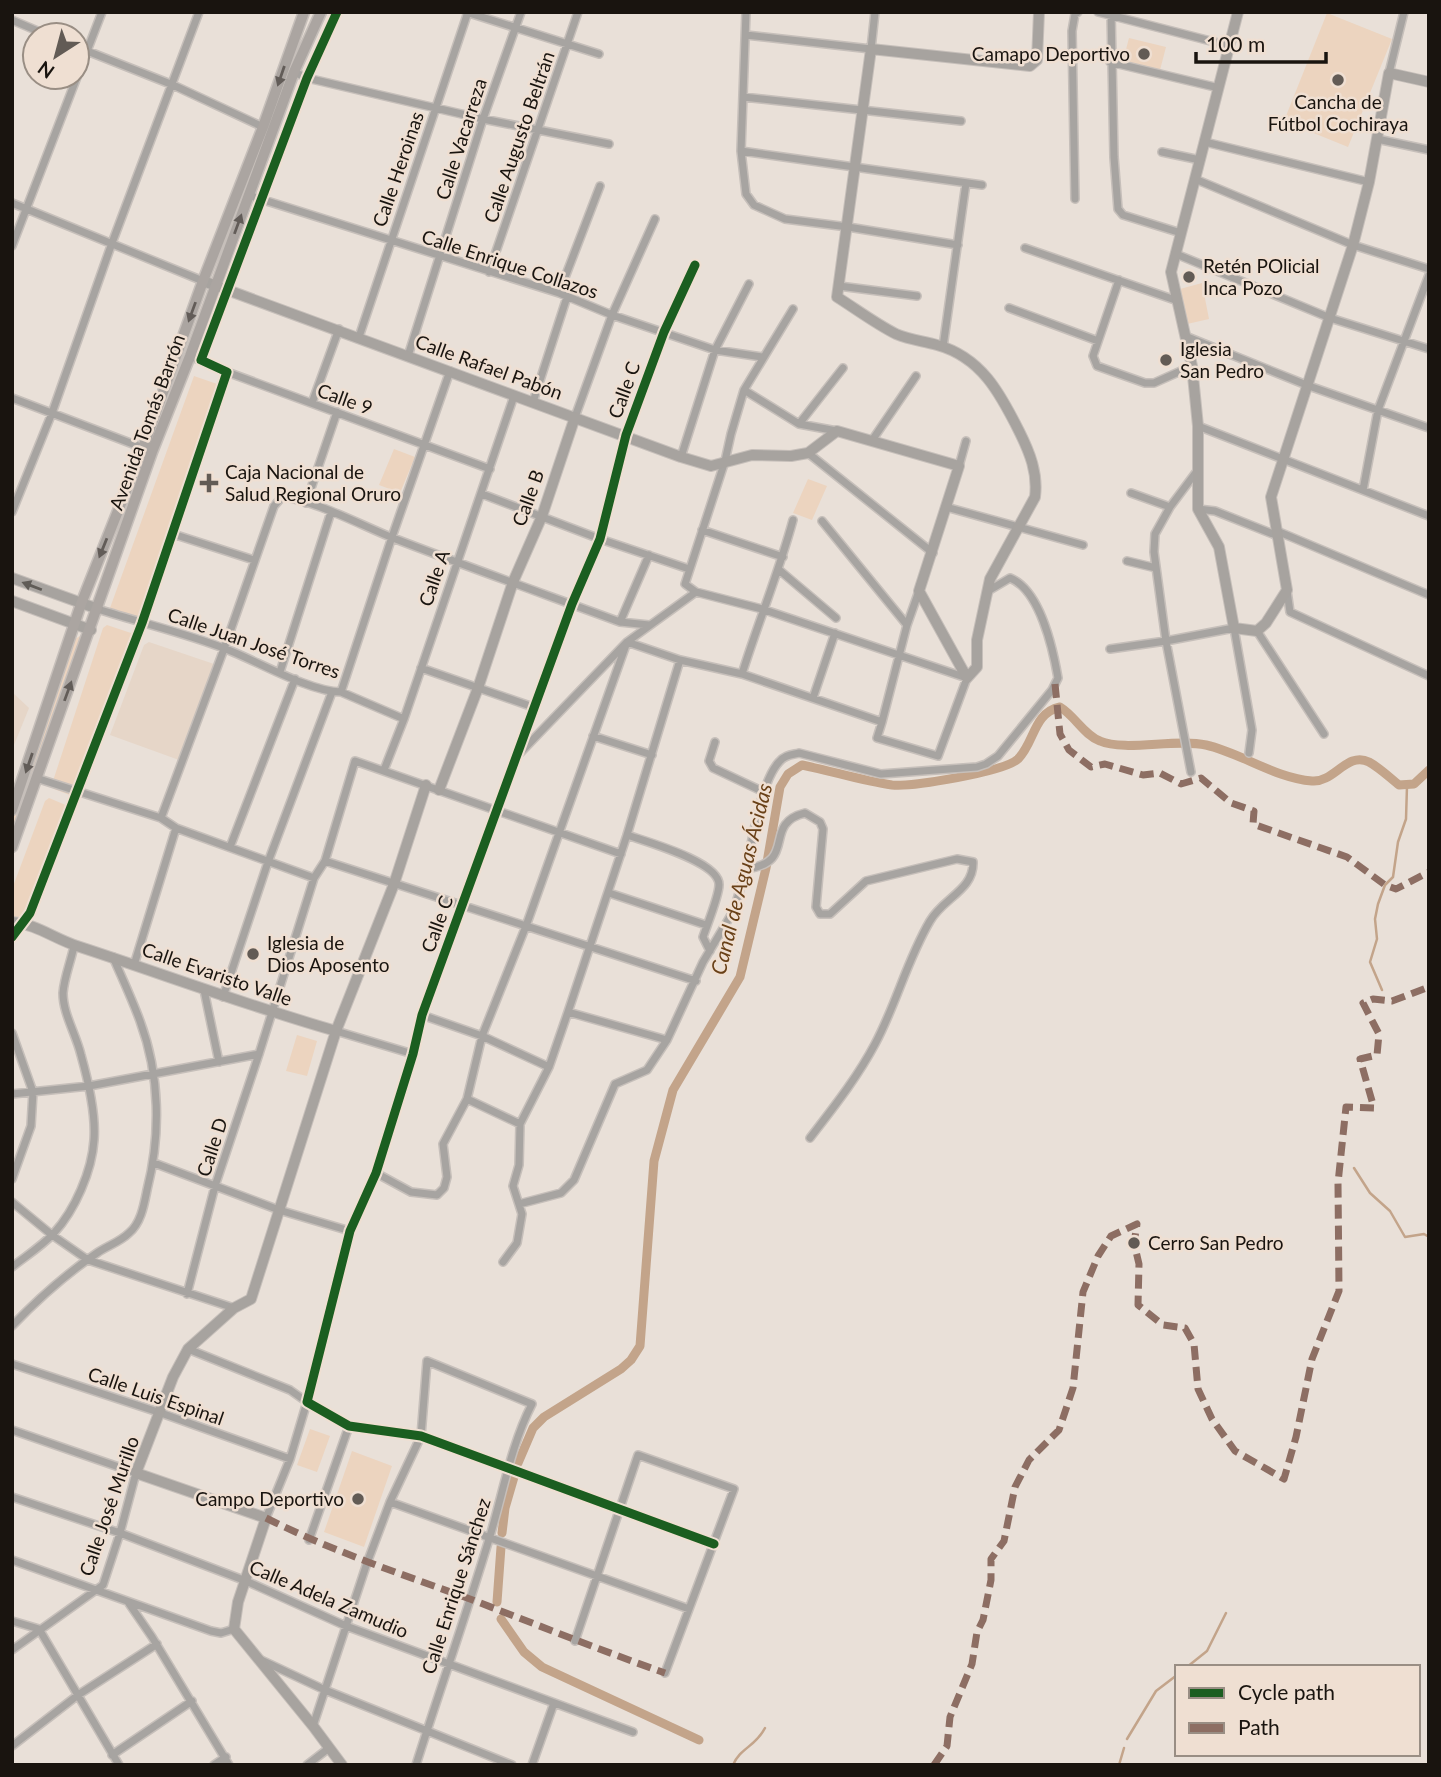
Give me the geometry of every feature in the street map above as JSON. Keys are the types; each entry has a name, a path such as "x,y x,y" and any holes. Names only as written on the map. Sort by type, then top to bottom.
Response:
{"main road":[{"name":"Avenida Tomás Barrón","path":"12,847 91,630 203,281 304,12"},
{"name":"Avenida Tomás Barrón","path":"12,810 81,604 148,450 195,358 215,286 254,197 294,72 321,12"}],"street":[{"path":"91,41 102,12"},
{"path":"12,512 52,413 112,243 199,12"},
{"path":"195,358 227,290 254,197 337,12"},
{"path":"467,12 599,54"},
{"name":"Calle Heroinas","path":"359,337 467,12"},
{"name":"Calle Vacarreza","path":"408,356 520,12"},
{"name":"Calle Augusto Beltrán","path":"489,272 578,12"},
{"path":"746,12 741,151 746,194 754,205 785,219 958,245"},
{"path":"875,12 837,297 895,333 915,342 956,351 974,362 1001,394 1026,445 1037,487 1035,498 990,579 977,640 977,667 967,678 938,756 877,738 907,625 933,553 966,441"},
{"path":"746,35 1030,66 1037,60 1039,12"},
{"path":"1075,199 1072,31 1075,14 1078,12"},
{"path":"1098,12 1230,46"},
{"path":"1238,12 1171,272 1192,366 1198,426 1198,509 1219,547 1252,730 1249,753"},
{"path":"1404,12 1389,73 1369,182 1353,245 1271,497 1290,612 1429,676"},
{"path":"1111,14 1110,62 1118,209 1123,215 1181,233"},
{"path":"91,54 173,85 263,127"},
{"path":"1110,62 1219,88"},
{"path":"294,72 307,78 483,119 609,144"},
{"path":"1389,73 1429,82"},
{"path":"12,246 72,91"},
{"path":"743,97 961,121"},
{"path":"1377,139 1429,150"},
{"path":"1205,142 1369,182"},
{"path":"741,151 982,185"},
{"path":"1162,152 1200,160"},
{"path":"1195,179 1353,245 1429,269"},
{"path":"943,347 966,183"},
{"path":"559,293 600,186"},
{"name":"Calle Enrique Collazos","path":"254,197 559,293 612,315 715,350 762,357"},
{"name":"Calle Rafael Pabón","path":"12,203 215,286 339,329 681,457 711,466 752,455 791,456 808,453"},
{"name":"Calle B","path":"439,790 478,688 513,582 542,516 612,315 655,219"},
{"path":"1025,248 1178,301"},
{"path":"1176,254 1330,318 1429,349"},
{"name":"Calle C","path":"266,1518 290,1459 350,1231 376,1173 413,1054 422,1015 533,707 600,539 626,435 664,332 695,264"},
{"path":"1363,490 1378,410 1429,275"},
{"path":"1119,281 1093,356 1097,366 1145,383 1153,383 1192,366"},
{"path":"681,457 715,350 749,284"},
{"path":"839,286 917,296"},
{"path":"534,402 567,297"},
{"path":"793,309 744,390 725,461 685,584 696,592 762,609 967,678"},
{"path":"1009,309 1098,341"},
{"path":"312,403 339,329"},
{"path":"1185,336 1309,386 1429,428"},
{"name":"Calle 9","path":"195,358 490,469"},
{"path":"799,424 843,368"},
{"path":"341,692 450,371"},
{"path":"12,937 30,913 142,623 227,372"},
{"path":"873,439 916,376"},
{"path":"744,390 799,424 873,439 907,452 959,466"},
{"name":"Calle A","path":"384,770 404,719 514,396"},
{"path":"12,398 148,450"},
{"path":"306,503 337,412"},
{"path":"1198,426 1429,516"},
{"path":"837,431 808,453 933,553"},
{"path":"1191,772 1166,641 1154,552 1155,534 1170,507 1197,471"},
{"path":"1130,493 1170,507"},
{"path":"482,494 600,539 689,569"},
{"path":"162,818 225,649 274,506 282,497 331,512 620,622 649,625"},
{"path":"946,507 1083,545"},
{"path":"1198,509 1214,511 1277,534 1429,595"},
{"path":"281,673 331,512"},
{"path":"742,674 762,609 783,557 793,520"},
{"path":"822,521 907,625"},
{"path":"702,530 783,557"},
{"path":"173,534 254,560"},
{"path":"620,622 649,555"},
{"path":"1127,561 1156,568"},
{"path":"778,569 836,618"},
{"name":"Calle Juan José Torres","path":"12,578 81,604 225,649 295,679 332,692 341,692 404,719"},
{"path":"519,1204 561,1193 575,1180 615,1084 648,1070 667,1040 709,951 734,910 764,792 771,773 787,755 799,753 880,774 977,767 998,756 1052,690 1058,678 1035,602 1021,584 1010,578 987,592"},
{"path":"1110,649 1234,628 1257,631 1266,623 1287,590"},
{"path":"919,591 967,678"},
{"path":"517,756 627,642 696,592"},
{"path":"12,601 91,630"},
{"path":"1257,631 1324,734"},
{"path":"813,698 835,633"},
{"path":"627,642 680,660 742,674 883,722"},
{"path":"376,1173 411,1192 437,1195 444,1188 447,1177 443,1144 467,1099 482,1037 526,926 627,642"},
{"path":"503,1262 517,1243 522,1214 513,1186 519,1165 520,1124 549,1067 568,1012 609,893 680,660"},
{"path":"421,668 533,707"},
{"path":"230,848 295,679"},
{"path":"223,997 268,862 332,692"},
{"path":"593,736 652,755"},
{"path":"715,742 709,761 713,768 764,792"},
{"name":"Calle D","path":"187,1294 215,1186 314,878 325,861 355,761 384,770"},
{"path":"384,770 621,854"},
{"path":"36,778 162,818 176,828 314,878"},
{"path":"426,785 394,884 336,1031 251,1299 234,1308 188,1349 290,1390 349,1426 421,1436 713,1544"},
{"path":"746,869 760,867 772,860 780,834 789,819 805,813 820,822 823,829 816,907 820,914 830,914 866,881 957,859 973,862 973,874 967,883 931,919 875,1044 848,1088 810,1138"},
{"path":"134,965 176,828"},
{"path":"627,835 703,863 716,873 720,884 703,937 709,951"},
{"path":"325,861 696,981"},
{"path":"609,893 706,925"},
{"name":"Calle Evaristo Valle","path":"12,922 24,923 74,946 113,956 223,997 413,1054"},
{"path":"12,1267 52,1235 62,1223 82,1186 94,1139 89,1086 64,1005 63,990 74,946"},
{"path":"12,1326 47,1292 88,1260 128,1234 137,1224 154,1163 158,1112 152,1075 141,1021 113,956"},
{"path":"204,990 219,1062"},
{"path":"568,1012 667,1040"},
{"path":"422,1015 482,1037 549,1067"},
{"path":"12,1033 33,1092 31,1126 12,1179"},
{"path":"12,1094 89,1086 259,1054"},
{"path":"467,1099 520,1124"},
{"path":"154,1163 279,1210 350,1231"},
{"path":"12,1202 88,1260 234,1308"},
{"name":"Calle José Murillo","path":"12,1650 103,1585 136,1473 173,1377 188,1349"},
{"name":"Calle Enrique Sánchez","path":"417,1764 490,1536 509,1467 532,1404 427,1361 421,1436"},
{"name":"Calle Luis Espinal","path":"12,1364 290,1459"},
{"path":"309,1540 349,1426"},
{"path":"12,1430 266,1518 238,1602 234,1629 313,1726 341,1765"},
{"path":"313,1726 390,1502 421,1436"},
{"path":"575,1641 638,1455 722,1484 734,1489 665,1673"},
{"name":"Calle Adela Zamudio","path":"12,1497 120,1533 246,1581 346,1626 633,1732"},
{"path":"390,1502 690,1609"},
{"path":"12,1560 211,1631 221,1633 234,1629"},
{"path":"127,1601 157,1644 227,1761 214,1765"},
{"path":"12,1621 39,1629 118,1765"},
{"path":"12,1746 78,1695 157,1644"},
{"path":"260,1660 325,1690 512,1765"},
{"path":"112,1755 192,1701"},
{"path":"532,1765 554,1703"},
{"path":"307,1765 329,1748"}],"shaded area":[{"name":"Cancha de Fútbol Cochiraya","path":"1327,13 1392,39 1348,147 1284,121"},
{"name":"Camapo Deportivo","path":"1129,38 1166,47 1160,70 1123,61"},
{"path":"1202,283 1209,319 1187,324 1180,289"},
{"path":"194,376 220,385 221,390 138,622 134,624 113,616 110,608"},
{"path":"394,449 415,457 400,493 379,485"},
{"path":"808,479 827,486 812,520 793,513"},
{"path":"107,625 131,633 133,637 76,792 72,796 54,789 52,784 103,628"},
{"path":"80,636 87,643 39,787 12,858 12,822 75,639"},
{"path":"149,642 214,664 179,760 110,735 144,645"},
{"path":"12,692 29,708 12,750"},
{"path":"49,798 68,806 29,921 12,921 12,889 45,801"},
{"path":"297,1035 317,1041 307,1076 286,1071"},
{"path":"310,1429 330,1436 317,1472 297,1465"},
{"name":"Campo Deportivo","path":"352,1451 392,1466 364,1547 324,1532"}],"waterway":[{"name":"Canal de Aguas Ácidas","path":"518,1463 533,1428 544,1417 621,1369 640,1346 654,1161 673,1090 740,977 766,868 780,787 788,774 802,765 870,781 903,785 995,769 1018,759 1044,715 1060,707 1100,741 1123,745 1206,745 1298,779 1320,780 1347,764 1361,760 1373,764 1399,785 1414,784 1429,770"},
{"path":"1382,990 1370,962 1377,939 1375,919 1385,885 1393,877 1398,842 1406,819 1407,786"},
{"path":"1354,1168 1370,1193 1390,1211 1405,1237 1424,1234 1429,1237"},
{"name":"Canal de Aguas Ácidas","path":"502,1533 505,1508 514,1477"},
{"name":"Canal de Aguas Ácidas","path":"497,1602 501,1547"},
{"path":"1190,1665 1207,1651 1226,1613"},
{"name":"Canal de Aguas Ácidas","path":"501,1619 524,1652 542,1667 699,1740"},
{"path":"1127,1739 1156,1691 1175,1677"},
{"path":"733,1765 765,1728"},
{"path":"1119,1765 1124,1748"}],"marked path":[{"path":"1055,684 1060,734 1069,750 1091,767 1105,764 1143,775 1160,773 1181,784 1201,778 1231,803 1254,811 1253,824 1347,857 1385,885 1396,889 1429,872"},
{"path":"934,1765 947,1746 950,1717 972,1664 977,1632 983,1620 991,1580 991,1559 1004,1541 1015,1487 1029,1460 1059,1430 1073,1388 1083,1292 1098,1256 1111,1236 1137,1224 1134,1243 1139,1264 1138,1305 1163,1325 1185,1328 1194,1344 1198,1389 1212,1419 1235,1451 1284,1479 1296,1437 1312,1359 1339,1291 1338,1183 1346,1107 1374,1108 1360,1059 1377,1055 1379,1034 1363,1003 1373,999 1392,1001 1429,987"},
{"path":"266,1518 367,1562 665,1673"}],"cycle path":[{"path":"12,937 30,913 142,623 227,372 201,360 307,78 337,12"},
{"path":"695,265 664,332 626,435 600,539 572,604 422,1015 413,1054 376,1173 350,1231 307,1402 349,1426 421,1436 714,1544"}],"place":[{"name":"Camapo Deportivo","path":"1144,54"},
{"name":"Cancha de Fútbol Cochiraya","path":"1338,80"},
{"name":"Retén POlicial Inca Pozo","path":"1189,277"},
{"name":"Iglesia San Pedro","path":"1166,360"},
{"name":"Caja Nacional de Salud Regional Oruro","path":"209,483"},
{"name":"Iglesia de Dios Aposento","path":"253,954"},
{"name":"Cerro San Pedro","path":"1134,1243"},
{"name":"Campo Deportivo","path":"358,1499"}]}
